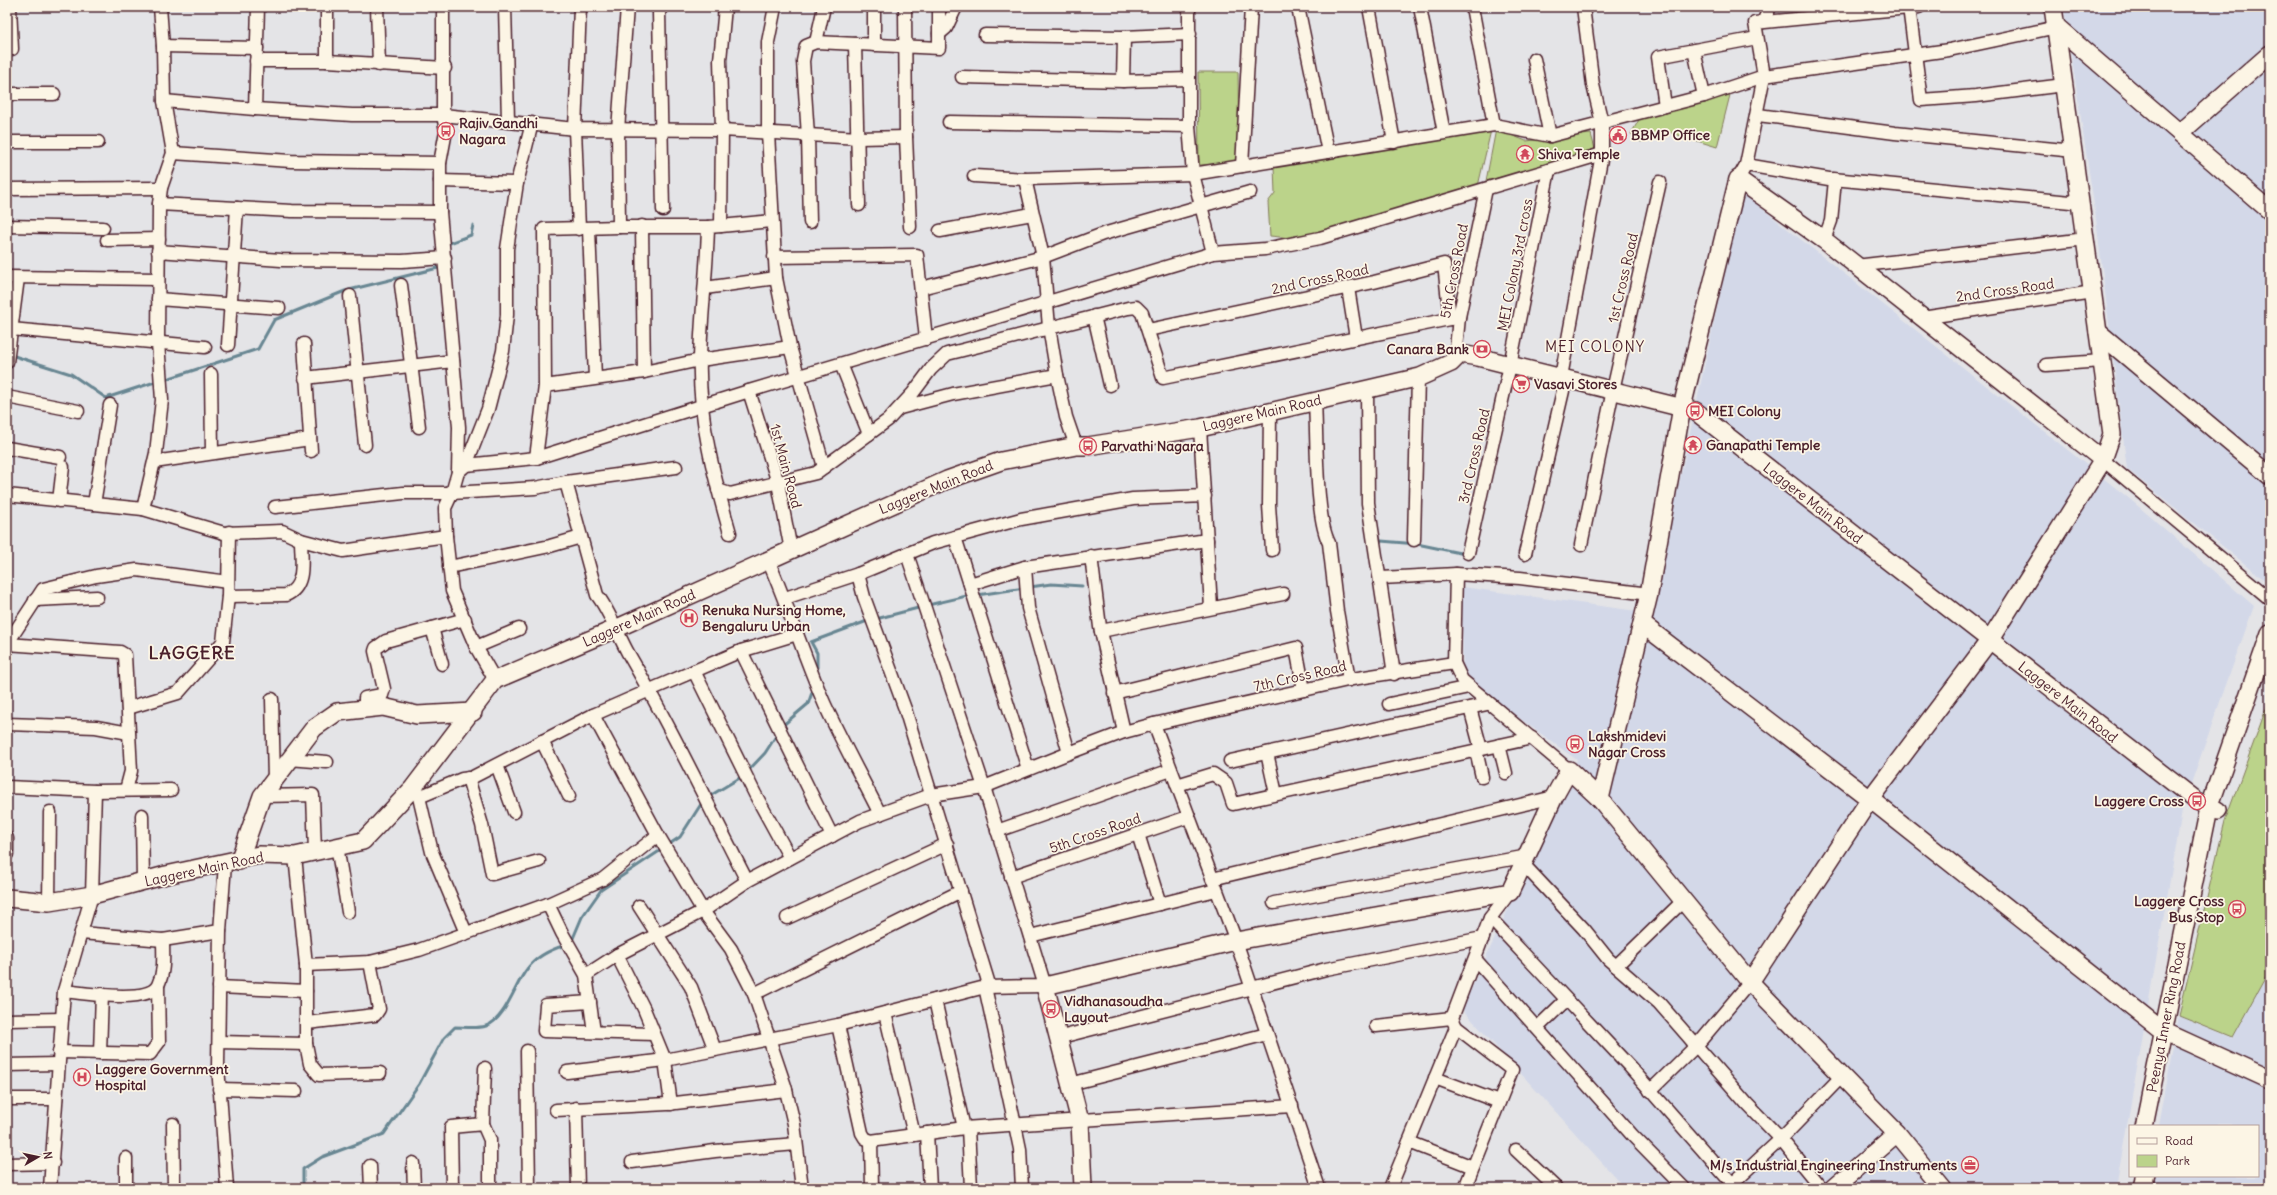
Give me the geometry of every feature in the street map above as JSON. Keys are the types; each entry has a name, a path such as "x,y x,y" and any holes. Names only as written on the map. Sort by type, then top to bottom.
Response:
{"street":[{"path":"7,50 12,49 10,7"},
{"path":"143,510 154,462 162,400 158,342 159,204 161,188 173,154 164,101 163,46 160,7"},
{"path":"255,110 258,7"},
{"path":"327,7 327,60"},
{"path":"377,7 379,65"},
{"path":"443,7 445,68 443,115 446,130 440,163 440,212 442,253 462,468"},
{"path":"505,7 508,120"},
{"path":"580,7 575,129 595,378"},
{"path":"619,226 618,130 627,7"},
{"path":"662,7 659,12 660,131 663,210"},
{"path":"721,226 722,130 720,60 724,7"},
{"path":"775,7 768,42 768,133 776,278 790,347 824,467"},
{"path":"816,42 824,7"},
{"path":"874,7 874,45"},
{"path":"905,7 906,137 910,227"},
{"path":"810,222 808,136 803,61 806,46 816,42 939,48 939,7"},
{"path":"939,34 946,28 956,7"},
{"path":"1189,7 1189,126 1193,174 1213,253"},
{"path":"1242,166 1251,7"},
{"path":"1298,7 1328,152"},
{"path":"1369,7 1394,142"},
{"path":"1420,7 1444,133"},
{"path":"1472,7 1494,125"},
{"path":"1525,554 1563,378 1602,154 1602,124 1593,85 1583,7"},
{"path":"1763,22 1770,7"},
{"path":"1600,799 1649,594 1682,407 1758,115 1764,76 1755,23 1912,7 1920,97 1925,101 2064,86"},
{"path":"1650,1091 1696,1046 1750,982 1870,799 1989,641 2103,460 2112,434 2057,27 2053,7"},
{"path":"974,176 1025,179 1193,174 1494,125 1550,136 1602,124 1704,96 1764,76 1915,54 2057,27"},
{"path":"2057,27 2270,211"},
{"path":"985,35 1124,37 1190,34"},
{"path":"1123,81 1124,37"},
{"path":"1665,106 1658,57 1757,38"},
{"path":"855,44 859,138 859,205"},
{"path":"163,46 257,48"},
{"path":"1694,50 1704,96"},
{"path":"2180,133 2270,54"},
{"path":"1534,59 1550,136"},
{"path":"256,61 327,60 379,65 445,68"},
{"path":"962,76 1123,81 1188,79"},
{"path":"7,94 54,94"},
{"path":"164,101 255,110 352,115 443,115 508,120 575,129 660,131 722,130 859,138 906,137"},
{"path":"1758,115 1894,133 2074,151"},
{"path":"949,122 1189,126"},
{"path":"495,680 476,647 452,591 446,536 445,508 488,409 503,351 507,315 507,249 517,183 532,123"},
{"path":"7,142 98,142"},
{"path":"173,154 291,161 440,163"},
{"path":"462,468 536,458 749,391 926,340 1213,253 1265,249 1313,239 1602,154"},
{"name":"MEI Colony 3rd cross","path":"1510,365 1549,170"},
{"path":"1742,172 1833,179 2081,203"},
{"path":"1742,172 1856,266 2103,460 2270,599"},
{"path":"1025,179 1043,257 1046,303 1057,375 1066,417 1076,446"},
{"path":"1824,240 1831,221 1835,180 1833,179"},
{"path":"440,181 517,183"},
{"name":"1st Cross Road","path":"1581,545 1613,390 1660,182"},
{"path":"7,189 161,188"},
{"name":"5th Cross Road","path":"1455,359 1455,318 1486,189"},
{"path":"921,288 1043,257 1103,234 1250,192"},
{"path":"159,204 292,211 440,212"},
{"path":"228,345 232,304 237,208"},
{"path":"940,231 1032,214"},
{"path":"536,458 545,386 544,229 584,229 619,226 708,228 772,221"},
{"path":"7,226 103,228"},
{"path":"642,226 644,372"},
{"path":"708,228 700,360 703,406 718,490 730,533"},
{"path":"107,240 158,245 235,258 296,260 442,253"},
{"path":"1856,266 2086,240"},
{"path":"774,257 913,254 919,258 926,340"},
{"name":"2nd Cross Road","path":"1148,330 1348,288 1444,264 1455,318"},
{"path":"7,362 11,329 13,277 158,279"},
{"path":"705,288 776,278"},
{"path":"401,285 419,427"},
{"path":"1348,288 1356,338"},
{"name":"2nd Cross Road","path":"1922,318 2093,292"},
{"path":"350,296 366,445"},
{"path":"158,299 278,308"},
{"path":"718,490 730,494 805,477 824,467 869,434 899,408 913,393 931,369 947,354 1094,316 1136,307 1142,313 1163,378 1455,318"},
{"path":"1094,316 1110,385"},
{"path":"11,329 205,347"},
{"path":"2098,332 2270,476"},
{"path":"154,462 212,453 311,445 305,378 304,344"},
{"path":"545,386 644,372 700,360 790,347"},
{"name":"Laggere Main Road","path":"7,898 49,902 92,895 259,855 295,856 363,841 416,793 495,680 615,629 947,480 1001,461 1076,446 1088,446 1200,428 1418,378 1451,363 1460,354 1695,411 1989,641 2197,801 2214,810"},
{"path":"305,378 453,361"},
{"path":"2046,365 2102,361"},
{"path":"841,364 869,434"},
{"name":"3rd Cross Road","path":"1468,553 1510,365"},
{"path":"211,374 212,453"},
{"path":"899,408 953,394 1057,375"},
{"path":"1414,540 1418,378"},
{"path":"1367,389 1368,503 1381,578 1394,674"},
{"name":"1st Main Road","path":"749,391 778,483 791,550"},
{"path":"7,397 78,411"},
{"path":"1315,401 1319,490 1324,534 1329,543 1337,611 1349,680"},
{"path":"94,504 110,405"},
{"path":"1270,412 1269,505 1272,550"},
{"path":"1200,428 1211,607"},
{"path":"7,448 62,462 59,500"},
{"path":"275,507 403,493 452,493 535,488 566,482 676,467"},
{"path":"566,482 596,595 604,603 615,629 650,690 747,881"},
{"path":"7,495 143,510 224,533 282,531 302,540 343,552 446,536"},
{"path":"785,598 858,574 932,543 1021,519 1126,500 1205,496"},
{"path":"128,708 178,693 223,642 228,596 229,532"},
{"path":"449,567 550,546 581,537"},
{"path":"955,537 1028,769"},
{"path":"228,596 286,595 293,592 301,578 302,540"},
{"path":"970,584 1025,567 1207,540"},
{"path":"907,554 984,787 1045,986 1057,1038 1080,1121 1083,1188"},
{"path":"1091,556 1101,631 1124,732"},
{"path":"768,560 785,598 815,682 880,814"},
{"path":"1025,567 1028,608 1069,752"},
{"path":"126,790 131,771 127,662 125,655 120,652 7,644 43,589 96,576 137,570 228,582"},
{"path":"858,574 864,597 905,709 988,981 985,987 1020,1149 1022,1188"},
{"path":"1381,578 1456,574 1520,578 1649,594"},
{"path":"1456,574 1454,663 1462,680 1487,704 1532,738 1600,799 1750,982 1897,1133 1942,1188"},
{"path":"1101,631 1211,607 1283,594"},
{"path":"35,600 97,597"},
{"path":"365,708 366,698 382,695 384,688 376,648 386,641 465,619"},
{"path":"1642,624 1870,799 2167,1034 2270,1080"},
{"path":"432,628 442,664"},
{"path":"476,647 519,629"},
{"name":"Peenya Inner Ring Road","path":"2144,1125 2167,1034 2214,810 2270,632"},
{"path":"466,933 432,852 416,793 468,778 497,765 593,715 740,650 797,634"},
{"path":"1114,693 1296,648 1304,690"},
{"path":"740,650 832,836"},
{"name":"Peenya Inner Ring Road","path":"2214,810 2270,661"},
{"name":"7th Cross Road","path":"586,975 617,955 703,911 747,881 860,821 931,795 984,787 1069,752 1124,732 1154,724 1349,680 1394,674 1454,663"},
{"path":"694,671 745,774 790,858"},
{"path":"1389,704 1469,687"},
{"path":"272,699 274,779"},
{"path":"1230,762 1487,704"},
{"path":"227,1188 219,1089 220,931 232,862 262,796 314,728 338,712 383,707 417,715 473,712"},
{"path":"1470,708 1479,750 1482,777"},
{"path":"593,715 677,867 703,911 731,949 754,994 786,1090 794,1124 802,1188"},
{"path":"7,724 96,727 129,733"},
{"path":"1154,724 1236,941 1319,1188"},
{"path":"1177,785 1213,774 1226,783 1232,804 1532,738"},
{"path":"542,741 569,796"},
{"path":"1499,745 1506,773"},
{"path":"1268,753 1276,794"},
{"path":"289,759 327,762"},
{"path":"497,765 514,812"},
{"path":"997,831 1171,770"},
{"path":"1390,1188 1435,1078 1490,918 1510,892 1526,861 1554,797 1569,770"},
{"path":"468,778 482,825 492,874 539,861"},
{"path":"7,787 95,792 171,790"},
{"path":"50,1188 53,1163 58,1058 64,991 92,895 95,792"},
{"path":"262,796 313,795 315,851"},
{"path":"1030,936 1160,904 1214,884 1554,797"},
{"path":"49,902 50,812"},
{"path":"142,815 143,882"},
{"name":"5th Cross Road","path":"1011,877 1188,817"},
{"path":"1138,834 1160,904"},
{"path":"7,838 7,854"},
{"path":"306,966 370,962 419,950 548,904 603,879 661,839"},
{"path":"787,918 947,844"},
{"path":"337,846 348,912"},
{"path":"295,856 306,966 306,1044 310,1064 319,1075 380,1074"},
{"path":"1274,903 1526,861"},
{"path":"1526,861 1584,928 1608,959 1659,1003 1781,1139 1821,1188"},
{"path":"754,994 961,891"},
{"path":"567,1072 665,1060 769,1037 838,1025 985,987 1045,986 1236,941 1510,892"},
{"path":"1616,966 1684,901"},
{"path":"548,904 562,933 579,960 586,975 594,1032"},
{"path":"639,906 691,987 715,1050"},
{"path":"1490,918 1650,1091 1732,1187 1842,1076"},
{"path":"81,933 163,940 220,931"},
{"path":"1057,1038 1326,969 1483,938"},
{"path":"7,1065 100,1053 150,1054 159,1042 158,986 163,963 163,940"},
{"path":"617,955 665,1060 671,1104"},
{"path":"1476,959 1633,1136 1684,1188"},
{"path":"307,1023 375,1015 379,1009 370,962"},
{"path":"64,991 140,995 150,993 158,986"},
{"path":"219,987 306,991"},
{"path":"100,1053 102,994"},
{"path":"935,1000 966,1128 971,1188"},
{"path":"1537,1028 1566,1000"},
{"path":"590,1002 546,1005 544,1031 654,1034"},
{"path":"885,1013 914,1135"},
{"path":"7,1020 62,1019"},
{"path":"1376,1026 1454,1023 1512,1070 1464,1188"},
{"path":"838,1025 862,1133 865,1138 871,1141 966,1128 1292,1106"},
{"path":"1070,1084 1266,1034"},
{"name":"Peenya Inner Ring Road","path":"2154,1125 2167,1034"},
{"path":"220,1042 306,1044"},
{"path":"527,1051 529,1188"},
{"path":"485,1068 482,1124 490,1140 490,1188"},
{"path":"1435,1078 1499,1102"},
{"path":"219,1089 296,1091"},
{"path":"556,1110 671,1104 786,1090"},
{"path":"7,1099 56,1099"},
{"path":"576,1108 578,1188"},
{"path":"173,1124 174,1188"},
{"path":"452,1188 451,1128 482,1124"},
{"path":"927,1133 930,1188"},
{"path":"1833,1188 1897,1133"},
{"path":"871,1141 872,1188"},
{"path":"1409,1142 1473,1167"},
{"path":"632,1162 715,1151 796,1144"},
{"path":"1516,1150 1556,1188"},
{"path":"126,1158 126,1188"},
{"path":"7,1164 53,1163"},
{"path":"413,1163 414,1188"},
{"path":"370,1166 371,1188"},
{"path":"2133,1188 2135,1177"},
{"path":"2142,1188 2145,1177"}],"shaded area":[{"path":"2064,7 2270,7 2270,573 2266,581 2127,469 2095,211"},
{"path":"1742,193 2131,500 2254,606 2183,806 2116,1188 1625,1188 1462,1009 1577,760 1463,677 1462,587 1651,613"},
{"path":"2270,970 2270,1188 2148,1188 2150,1177 2259,1177 2259,1125 2159,1125 2179,1015 2233,1038"}],"green space":[{"path":"1198,72 1238,72 1239,164 1199,165"},
{"path":"1730,95 1717,147 1665,131 1641,142 1631,134 1641,116"},
{"path":"1496,129 1526,141 1591,134 1596,153 1486,181"},
{"path":"1491,130 1478,186 1301,239 1270,236 1268,202 1275,193 1274,167"},
{"path":"2270,698 2270,970 2233,1037 2179,1015 2225,821"}],"waterway":[{"path":"447,244 471,235 473,225"},
{"path":"164,380 258,349 274,320 345,291 438,268 439,261"},
{"path":"11,355 71,374 106,398 158,381"},
{"path":"1381,541 1417,544 1465,554"},
{"path":"1030,587 1051,584 1082,586"},
{"path":"977,595 1025,588"},
{"path":"928,605 971,595"},
{"path":"876,619 922,607"},
{"path":"817,672 817,653 811,642 870,620"},
{"path":"782,726 808,704 814,687"},
{"path":"747,772 765,753 778,733"},
{"path":"708,797 743,776"},
{"path":"668,845 680,837 703,801"},
{"path":"571,943 582,917 601,890 664,848"},
{"path":"303,1188 303,1169 322,1157 384,1134 419,1084 444,1038 455,1027 479,1027 486,1026 493,1022 499,1017 527,969 545,954 566,945"}],"place":[{"name":"Rajiv Gandhi Nagara","path":"446,131"},
{"name":"BBMP Office","path":"1618,135"},
{"name":"Shiva Temple","path":"1525,154"},
{"name":"Canara Bank","path":"1482,349"},
{"name":"Vasavi Stores","path":"1521,384"},
{"name":"MEI Colony","path":"1695,411"},
{"name":"Ganapathi Temple","path":"1693,445"},
{"name":"Parvathi Nagara","path":"1088,446"},
{"name":"Renuka Nursing Home, Bengaluru Urban","path":"689,618"},
{"name":"Lakshmidevi Nagar Cross","path":"1575,744"},
{"name":"Laggere Cross","path":"2197,801"},
{"name":"Laggere Cross Bus Stop","path":"2237,909"},
{"name":"Vidhanasoudha Layout","path":"1051,1009"},
{"name":"Laggere Government Hospital","path":"82,1077"},
{"name":"M/s Industrial Engineering Instruments","path":"1970,1165"}],"district":[{"name":"MEI COLONY","path":"1595,347"},
{"name":"LAGGERE","path":"192,653"}]}
